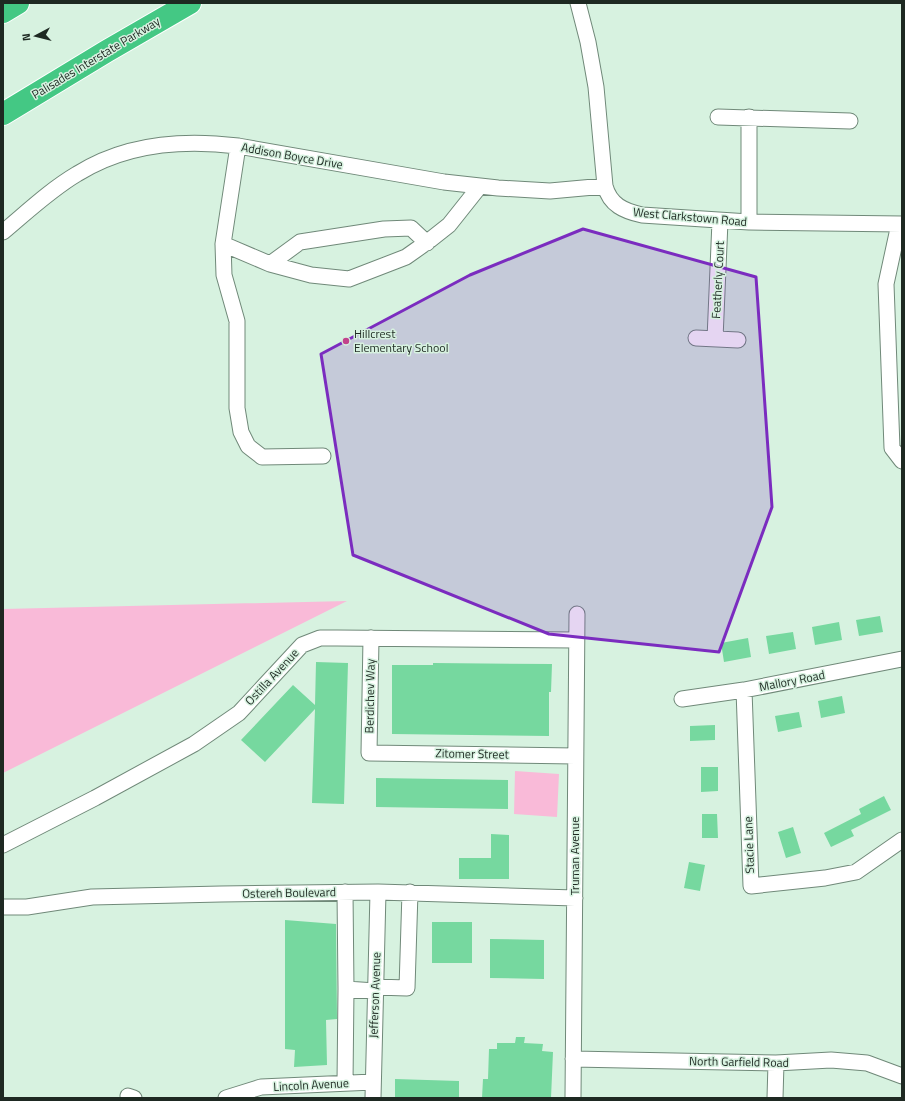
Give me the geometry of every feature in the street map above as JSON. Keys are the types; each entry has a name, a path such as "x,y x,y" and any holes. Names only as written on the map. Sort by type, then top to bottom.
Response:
{"highway":[{"path":"3,12 18,3"},
{"name":"Palisades Interstate Parkway","path":"3,114 190,3"}],"street":[{"name":"West Clarkstown Road","path":"583,7 598,100 605,186 612,200 620,208 629,212 650,216 720,221 901,224"},
{"path":"718,117 850,121"},
{"path":"749,117 749,222"},
{"name":"Addison Boyce Drive","path":"3,232 43,198 77,174 113,157 150,146 179,143 206,143 238,146 396,174 516,190 550,191 605,186"},
{"path":"238,146 223,244 224,276 237,321 237,408 241,432 248,446 262,457 323,456"},
{"path":"223,244 270,264 311,275 349,279 406,257 427,243 449,225 480,186"},
{"name":"Featherly Court","path":"715,339 720,221"},
{"path":"901,224 886,284 895,354 892,448 902,461"},
{"path":"270,264 300,242 384,229 410,228 427,243"},
{"path":"696,338 738,340"},
{"name":"Truman Avenue","path":"573,1098 577,614"},
{"name":"Ostilla Avenue","path":"3,845 95,798 194,744 239,713 302,645 320,638 576,640"},
{"name":"Berdichev Way","path":"369,754 371,638"},
{"name":"Mallory Road","path":"682,699 744,690 902,659"},
{"name":"Stacie Lane","path":"744,690 750,886 825,878 856,872 902,840"},
{"name":"Zitomer Street","path":"369,754 575,756"},
{"path":"345,892 345,1083"},
{"name":"Ostereh Boulevard","path":"3,907 27,907 92,897 345,892 410,892 575,898"},
{"name":"Jefferson Avenue","path":"373,1098 378,892"},
{"path":"346,989 407,988 410,892"},
{"name":"North Garfield Road","path":"574,1059 776,1063 831,1060 867,1063 902,1076"},
{"path":"775,1098 776,1063"},
{"name":"Lincoln Avenue","path":"226,1098 261,1087 373,1082"}],"highlighted area":[{"path":"583,229 756,277 772,507 719,652 549,634 353,555 321,354 470,275"}],"shaded area":[{"path":"347,601 3,773 3,609"},
{"path":"515,771 559,774 557,817 514,814"}],"building":[{"path":"880,616 883,632 859,636 856,620"},
{"path":"839,622 842,640 815,645 812,627"},
{"path":"793,632 796,649 769,654 766,636"},
{"path":"748,638 751,657 724,662 721,643"},
{"path":"316,662 348,663 344,804 312,803 315,709 265,762 241,740 293,685 315,705"},
{"path":"433,663 552,664 551,692 549,692 549,736 392,734 392,665 433,665"},
{"path":"842,696 845,713 821,718 818,701"},
{"path":"799,712 802,727 778,732 775,716"},
{"path":"715,725 715,740 690,741 690,726"},
{"path":"701,767 718,767 718,791 701,792"},
{"path":"376,778 508,780 508,809 376,807"},
{"path":"884,796 891,810 851,830 854,836 831,847 824,833 861,814 859,809"},
{"path":"702,814 717,814 718,838 702,838"},
{"path":"793,827 801,853 786,858 778,832"},
{"path":"491,834 509,835 509,879 459,879 459,858 491,858"},
{"path":"689,862 705,865 700,891 684,888"},
{"path":"285,920 336,924 337,1019 326,1020 327,1065 294,1067 295,1050 285,1049"},
{"path":"432,922 472,922 472,963 432,963"},
{"path":"490,939 544,940 544,979 490,978"},
{"path":"516,1037 525,1037 524,1043 543,1044 542,1051 553,1052 551,1098 482,1098 483,1079 488,1079 489,1049 497,1049 497,1043 515,1043"},
{"path":"395,1079 459,1081 459,1098 395,1098"}],"place":[{"name":"Hillcrest Elementary School","path":"346,341"}]}
